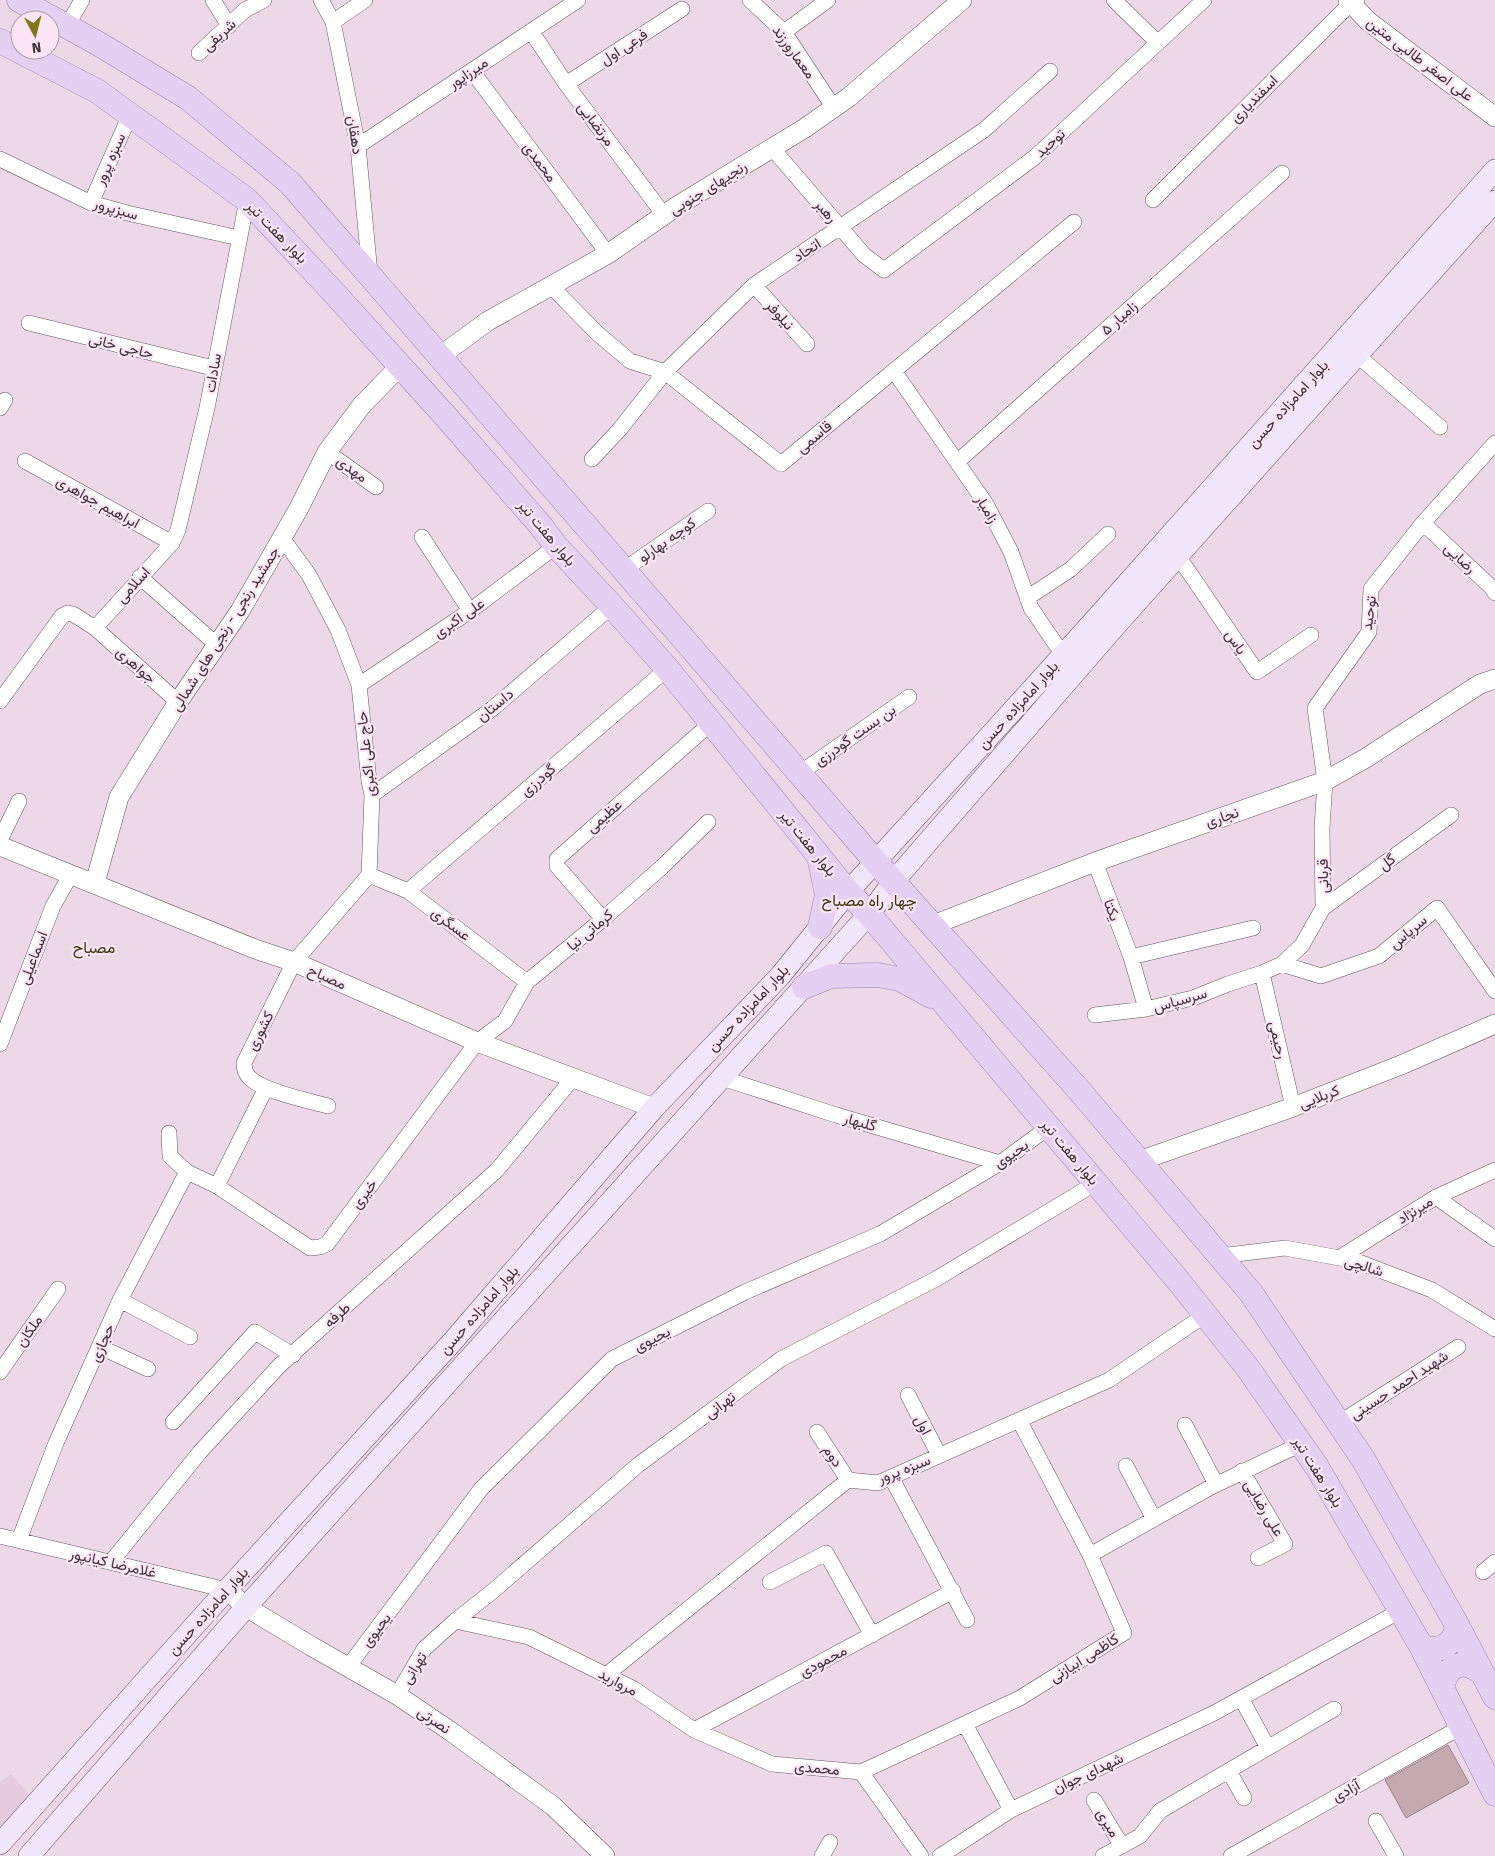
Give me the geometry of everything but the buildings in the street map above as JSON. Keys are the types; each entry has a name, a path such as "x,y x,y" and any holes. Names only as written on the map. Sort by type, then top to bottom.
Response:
{"main road":[{"path":"19,0 67,26 188,98 290,183 519,446 876,862 1078,1089 1251,1293 1363,1459 1457,1624 1495,1697"},
{"name":"بلوار هفت تیر","path":"0,41 97,91 247,200 400,366 491,468 556,546 667,669 848,892 949,1008 1205,1314 1247,1367 1317,1467 1421,1646 1495,1794"},
{"name":"بلوار امامزاده حسن","path":"29,1856 246,1607 869,914 894,881 1178,556 1225,489 1495,170"},
{"name":"بلوار امامزاده حسن","path":"0,1844 226,1590 453,1341 654,1108 780,976 848,892 1063,655 1357,355 1495,201"},
{"path":"491,468 515,472 520,463 519,446"},
{"path":"541,526 538,509 540,501 553,500 568,504"},
{"path":"818,854 827,895 820,926"},
{"path":"804,987 831,976 878,975 900,979 949,1008"},
{"path":"1421,1646 1436,1649 1449,1644 1456,1632 1457,1624"},
{"path":"1442,1688 1445,1677 1452,1668 1462,1664 1473,1666 1482,1673"}],"street":[{"path":"67,26 82,0"},
{"path":"214,0 229,26"},
{"name":"شریفی","path":"199,53 245,10 264,0"},
{"name":"دهقان","path":"321,0 334,22 358,146 370,275"},
{"path":"334,22 365,0"},
{"name":"میرزاپور","path":"358,146 578,0"},
{"name":"معمارورزند","path":"750,0 784,32 834,108"},
{"path":"784,32 828,0"},
{"name":"رنجیهای جنوبی","path":"440,356 488,321 608,254 664,215 834,108 962,0"},
{"path":"1114,0 1158,43"},
{"name":"توحید","path":"884,270 1036,157 1204,0"},
{"name":"علی اصغر طالبی متین","path":"1354,1 1464,82 1495,100"},
{"name":"علی اصغر طالبی متین","path":"1354,1 1368,21 1495,117"},
{"name":"اسفندیاری","path":"1152,200 1354,1"},
{"name":"فرعی اول","path":"566,84 682,9"},
{"name":"مرتضایی","path":"531,31 566,84 664,215"},
{"name":"محمدی","path":"472,71 608,254"},
{"name":"اتحاد","path":"592,459 620,429 665,372 754,285 984,130 1050,71"},
{"name":"سبزه پرور","path":"91,203 130,115"},
{"name":"رهبر","path":"772,148 864,256 884,270"},
{"name":"سبزپرور","path":"0,159 91,203 127,214 239,238"},
{"name":"زامیار ۵","path":"957,462 1282,173"},
{"name":"سادات","path":"172,543 180,521 207,408 247,200"},
{"name":"قاسمی","path":"550,286 597,333 630,361 665,372 781,464 1074,222"},
{"name":"نیلوفر","path":"754,285 807,344"},
{"name":"حاجی خانی","path":"29,323 214,368"},
{"path":"1357,355 1440,427"},
{"name":"جمشید رنجی - رنجی های شمالی","path":"95,883 120,797 178,702 240,611 299,508 327,452 362,405 400,366"},
{"name":"زامیار","path":"894,371 986,504 1007,544 1031,608 1063,655"},
{"name":"توحید","path":"1325,781 1315,708 1369,632 1371,589 1423,523 1495,443"},
{"name":"مهدی","path":"327,452 376,487"},
{"name":"ابراهیم جواهری","path":"25,461 172,543"},
{"name":"کوچه بهارلو","path":"625,568 708,511"},
{"name":"رضایی","path":"1423,523 1494,588"},
{"path":"1027,598 1070,569 1108,534"},
{"path":"422,537 470,611"},
{"name":"حاج علی اکبری","path":"282,538 309,576 338,630 359,686 372,795 369,874"},
{"name":"اسلامی","path":"95,628 172,543"},
{"name":"علی اکبری","path":"359,686 470,611 556,546"},
{"name":"یاس","path":"1178,556 1256,672 1311,635"},
{"path":"140,577 217,644"},
{"name":"داستان","path":"372,795 492,709 612,606"},
{"name":"جواهری","path":"0,701 62,616 68,613 73,614 95,628 178,702"},
{"name":"گودرزی","path":"408,891 667,669"},
{"name":"نجاری","path":"934,925 1095,862 1325,781 1366,758 1480,684 1495,679"},
{"name":"بن بست گودرزی","path":"800,773 909,697"},
{"name":"عظیمی","path":"603,919 557,866 557,859 711,723"},
{"name":"قربانی","path":"1262,973 1282,964 1302,945 1323,908 1322,828 1325,781"},
{"path":"0,840 19,801"},
{"name":"گل","path":"1323,908 1451,815"},
{"name":"کرمانی نیا","path":"477,1042 505,1021 528,982 662,867 708,822"},
{"name":"مصباح","path":"0,846 255,949 294,962 477,1042 654,1108"},
{"name":"یکتا","path":"1095,862 1113,914 1131,957 1146,1009"},
{"name":"اسماعیلی","path":"0,1044 3,1028 53,906 71,874"},
{"path":"294,962 369,874"},
{"name":"عسگری","path":"369,874 408,891 528,982"},
{"name":"سرپاس","path":"1282,964 1321,976 1379,956 1437,908 1495,991"},
{"path":"1131,957 1253,928"},
{"name":"کشوری","path":"294,962 244,1062 245,1072 250,1079 266,1088 328,1106"},
{"name":"سرسپاس","path":"1095,1015 1146,1009 1193,998 1262,973"},
{"name":"رحیمی","path":"1262,973 1293,1107"},
{"name":"کربلایی","path":"1139,1161 1293,1107 1401,1065 1495,1024"},
{"name":"خیری","path":"187,1172 217,1186 310,1248 327,1244 477,1042"},
{"name":"طرفه","path":"111,1562 200,1452 279,1366 497,1170 574,1077"},
{"name":"گلبهار","path":"722,1078 836,1115 1000,1163"},
{"path":"217,1186 266,1088"},
{"name":"یحیوی","path":"348,1667 481,1490 612,1360 745,1292 880,1234 1000,1163 1049,1128"},
{"path":"169,1133 170,1156 187,1172"},
{"name":"میرنژاد","path":"1339,1258 1436,1197 1495,1170"},
{"name":"حجازی","path":"19,1540 56,1443 120,1300 187,1172"},
{"name":"تهرانی","path":"397,1695 424,1649 454,1621 493,1591 638,1465 781,1359 936,1279 1096,1183"},
{"path":"1436,1197 1495,1239"},
{"name":"شالچی","path":"1220,1256 1285,1248 1356,1261 1432,1290 1495,1329"},
{"name":"ملکان","path":"0,1372 58,1289"},
{"path":"120,1300 190,1337"},
{"name":"سبزه پرور","path":"848,1480 878,1483 1109,1380 1205,1314"},
{"path":"174,1422 255,1332 293,1354"},
{"path":"100,1347 148,1369"},
{"name":"شهید احمد حسینی","path":"1339,1423 1458,1347"},
{"name":"اول","path":"908,1395 939,1455"},
{"path":"1019,1420 1090,1555 1216,1484 1301,1444"},
{"path":"1185,1425 1216,1484"},
{"name":"دوم","path":"817,1432 848,1480"},
{"path":"1126,1466 1154,1519"},
{"name":"علی رضایی","path":"1242,1471 1285,1544 1258,1558"},
{"path":"891,1477 967,1620"},
{"path":"606,1675 848,1480"},
{"name":"غلامرضا کیانپور","path":"0,1536 226,1590"},
{"path":"770,1582 826,1553 872,1635"},
{"name":"کاظمی ابیازنی","path":"861,1772 1020,1698 1124,1633 1090,1555"},
{"path":"1483,1572 1495,1562"},
{"name":"نصرتی","path":"226,1590 246,1607 397,1695 453,1733 553,1806 606,1856"},
{"name":"محمودی","path":"694,1730 953,1591"},
{"name":"شهدای جوان","path":"940,1856 1012,1810 1214,1713 1400,1611"},
{"name":"مروارید","path":"454,1621 529,1637 634,1689 694,1730 772,1764"},
{"path":"1241,1698 1268,1748"},
{"path":"1103,1856 1140,1836 1160,1811 1334,1709"},
{"path":"965,1724 1012,1810"},
{"name":"آزادی","path":"1231,1856 1461,1727"},
{"name":"محمدی","path":"772,1764 861,1772"},
{"path":"1229,1771 1244,1798"},
{"path":"861,1772 922,1856"},
{"name":"میری","path":"1094,1800 1122,1846"},
{"path":"1376,1821 1396,1856"},
{"path":"822,1856 830,1842"}],"shaded area":[{"path":"11,1774 32,1798 0,1827 0,1782"}],"district":[{"name":"چهار راه مصباح","path":"869,900"},
{"name":"مصباح","path":"94,947"}]}
